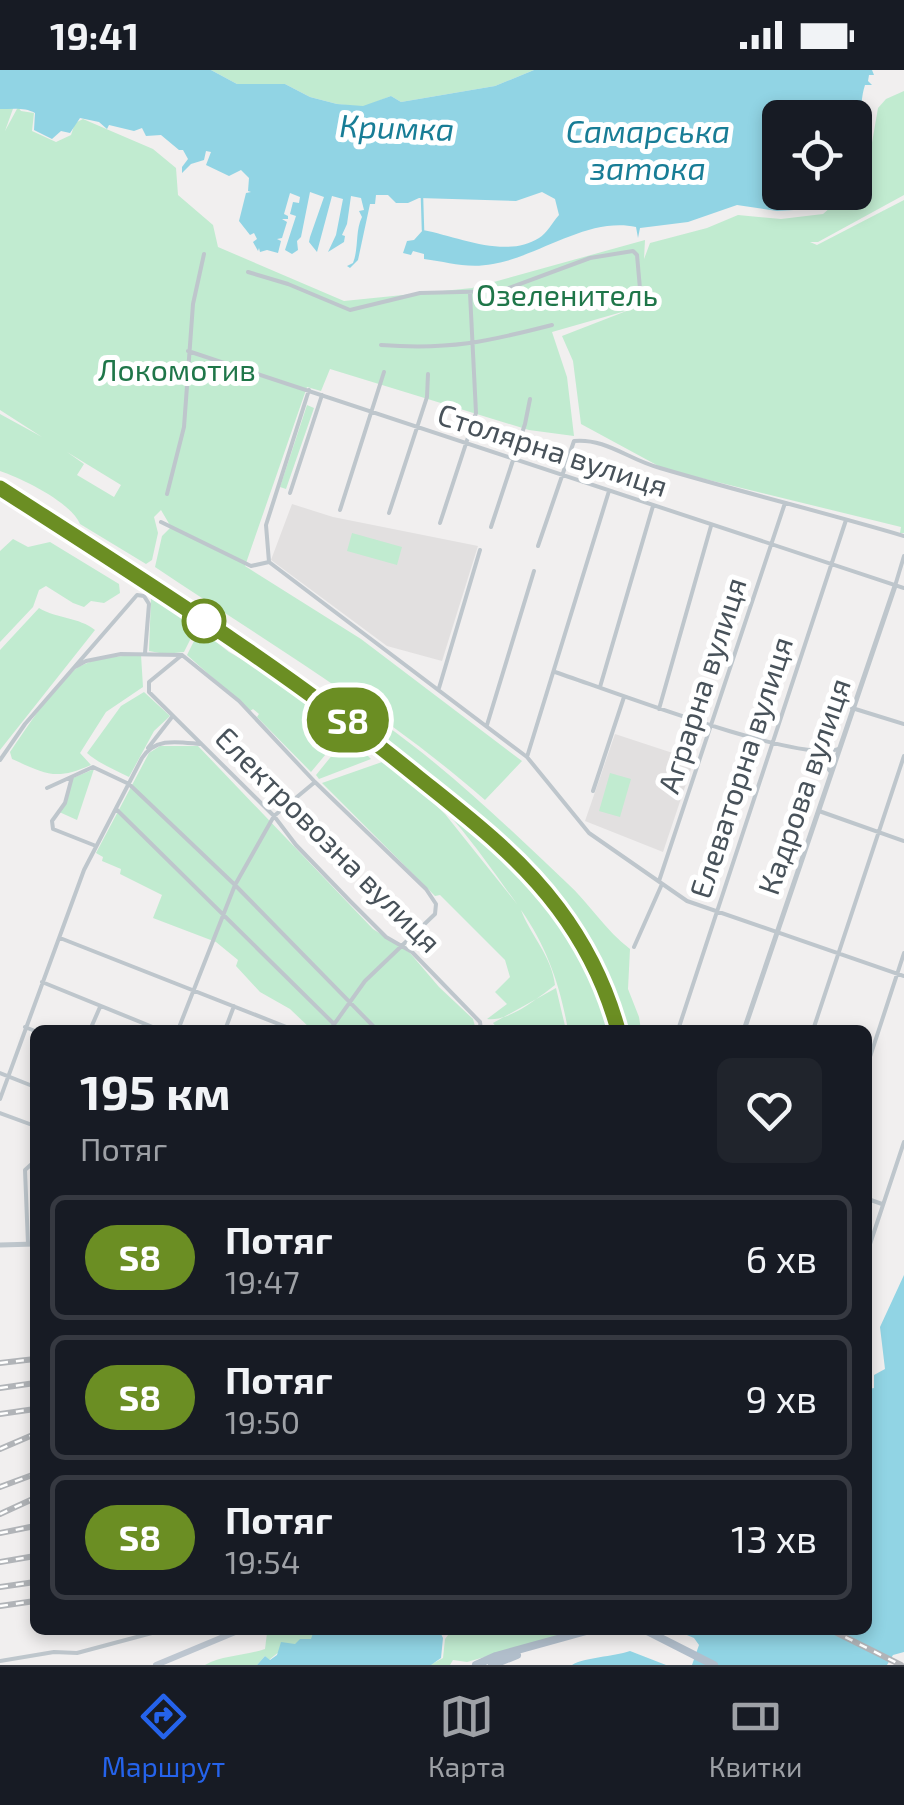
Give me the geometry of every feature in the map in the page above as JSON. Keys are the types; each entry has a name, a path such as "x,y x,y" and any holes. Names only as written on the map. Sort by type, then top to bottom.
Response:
{"main road":[{"path":"156,1665 228,1635"},
{"path":"476,1665 572,1635"},
{"path":"492,1665 585,1635"},
{"path":"655,1635 714,1665"}],"street":[{"path":"248,272 350,310 420,293 508,289 590,258 633,251 637,255 641,300"},
{"path":"167,494 184,427 188,351 204,254"},
{"path":"440,523 476,412 470,292"},
{"path":"381,345 472,346 552,325"},
{"name":"Столярна вулиця","path":"188,351 904,588"},
{"path":"340,510 384,372"},
{"path":"389,513 427,397 428,374"},
{"path":"309,390 266,525 269,562 488,725 527,757 582,826 687,901 904,976"},
{"path":"290,494 322,394"},
{"path":"491,527 530,399"},
{"path":"538,546 574,440 603,443 649,465 904,536"},
{"path":"527,757 608,491"},
{"name":"Аграрна вулиця","path":"634,948 661,882 785,503"},
{"path":"600,687 653,506"},
{"name":"Елеваторна вулиця","path":"680,1025 846,520"},
{"path":"161,522 251,566 269,562"},
{"path":"660,709 711,526"},
{"path":"438,688 480,550"},
{"name":"Кадрова вулиця","path":"746,1025 904,556"},
{"path":"488,725 534,571"},
{"path":"0,760 137,595 144,596 149,604 144,653"},
{"path":"72,669 86,661 121,654 182,655 239,701 426,888 437,908 409,942 402,943 365,982 334,1024 116,809"},
{"name":"Електровозна вулиця","path":"182,655 147,688 274,816 350,901 386,936 402,943 480,1025"},
{"path":"556,672 660,709 773,742 817,752 838,749"},
{"path":"593,791 624,697"},
{"path":"852,708 904,724"},
{"path":"0,1099 96,846 148,748 173,716"},
{"path":"148,748 160,743 200,744"},
{"path":"817,752 830,771"},
{"path":"815,1025 904,756"},
{"path":"46,788 93,767 129,784 373,1025"},
{"path":"72,777 52,829 96,846"},
{"path":"180,1025 234,885 274,816 316,782"},
{"path":"818,811 904,841"},
{"path":"60,938 282,1025"},
{"path":"872,1051 904,952"},
{"path":"42,982 147,1025"},
{"path":"227,1025 234,1006"},
{"path":"92,1025 100,1007"},
{"path":"25,1027 30,1029"},
{"path":"0,1073 30,1085"},
{"path":"0,1113 30,1124"},
{"path":"872,1238 904,1142"},
{"path":"30,1165 25,1170 30,1223"},
{"path":"872,1200 884,1204"},
{"path":"0,1245 30,1244"},
{"path":"0,1661 54,1652 77,1653 144,1635"}],"shaded area":[{"path":"292,504 333,517 478,546 442,661 387,646 271,560"},
{"path":"615,734 694,760 663,852 585,821"}],"green space":[{"path":"211,70 534,70 495,86 401,102 391,96 363,107 310,97 285,84 237,84"},
{"path":"904,91 904,195 818,242 810,242 817,245 904,200 904,533 900,533 901,527 664,469 581,424 573,361 562,336 629,310 552,332 567,377 574,436 529,430 330,369 321,391 307,387 245,566 361,639 522,761 485,800 365,707 155,567 162,536 171,527 161,510 154,517 158,533 152,560 146,564 80,524 67,507 44,492 0,471 0,414 42,437 0,410 0,109 14,106 5,131 18,107 34,113 32,131 56,142 71,135 75,123 83,119 153,149 176,168 178,195 213,225 218,247 344,301 472,288 645,240 644,259 650,243 738,215 781,219 823,214 828,210 872,210 872,143 878,108 886,99","holes":["67,452 121,485 114,497 77,475 84,464"]},
{"path":"307,405 314,408 286,489 280,487"},
{"path":"352,533 402,547 397,565 347,551"},
{"path":"13,539 28,547 50,542 119,584 120,593 104,603 91,601 84,607 46,586 39,590 33,607 0,642 0,551"},
{"path":"151,597 196,628 184,652 149,651"},
{"path":"39,608 95,630 0,750 0,650"},
{"path":"200,629 229,652 289,686 351,734 336,742 311,772 257,717 259,714 250,711 187,655"},
{"path":"141,655 143,687 106,712 80,753 91,765 51,774 12,759 10,752 31,721 73,671 97,660"},
{"path":"144,692 170,716 154,731 129,777 87,753 121,706"},
{"path":"381,722 430,759 575,891 630,949 628,989 640,1025 625,1025 610,980 586,936 524,858 367,729"},
{"path":"351,739 371,759 319,779 316,775 338,748"},
{"path":"160,746 198,746 373,929 410,953 475,1025 307,1025 290,1009 260,992 236,966 238,960 216,942 153,918 162,895 120,874 121,869 102,861 103,857 96,853 149,753"},
{"path":"377,750 411,779 374,756"},
{"path":"382,762 445,814 517,904 435,800 420,786 517,872 546,906 572,943 593,984 606,1025 567,1025 551,967 538,938 521,910 550,965 555,985 514,1013 487,1019 507,1004 495,992 510,977 505,960 322,783"},
{"path":"94,769 77,820 57,811 65,804 73,778"},
{"path":"610,773 631,779 620,817 599,811"},
{"path":"556,988 565,1025 493,1023"},
{"path":"267,1635 313,1635 312,1639 280,1651 269,1660 265,1656 257,1665 205,1665 219,1659 265,1649"},
{"path":"448,1635 562,1635 467,1662 453,1660 450,1665 430,1665 443,1658"}],"water":[{"name":"Самарська затока","path":"0,70 211,70 237,84 285,84 310,97 363,106 391,96 401,102 495,86 534,70 872,70 874,75 869,75 872,85 865,85 863,100 762,100 762,209 737,205 688,222 640,228 638,238 636,227 600,227 511,260 475,266 424,259 424,254 413,251 411,255 403,253 407,241 414,240 423,230 497,247 526,244 542,236 559,215 555,199 542,192 516,201 419,198 396,203 388,195 376,195 375,204 370,204 358,260 350,268 347,266 355,257 362,217 359,211 364,210 361,198 351,196 342,235 344,242 328,252 336,235 343,199 332,196 317,252 309,242 324,197 310,192 298,250 292,254 285,250 296,216 290,214 293,202 299,203 300,197 290,193 284,214 288,219 282,219 287,222 282,238 277,239 281,241 278,253 260,252 253,242 257,239 254,233 250,235 239,221 246,193 251,192 249,178 241,170 229,176 206,165 211,152 206,151 204,160 191,164 182,173 188,159 183,150 161,135 146,136 142,128 134,131 109,125 107,129 99,122 80,118 70,133 61,131 52,139 34,130 35,113 0,109"},
{"path":"904,1275 904,1652 893,1655 887,1665 692,1665 699,1645 687,1635 872,1635 872,1388 874,1375 885,1369 880,1327"},
{"path":"312,1635 443,1638 441,1658 431,1665 257,1665 265,1656 270,1660 277,1655 281,1642 295,1644 300,1639 311,1639"},
{"path":"630,1651 666,1665 572,1665 584,1660"}],"waterway":[{"path":"422,198 423,230"}],"railway":[{"path":"0,484 318,696 489,831 523,862 565,911 603,976 621,1025"},
{"path":"0,1363 30,1360"},
{"path":"0,1388 30,1384"},
{"path":"0,1414 30,1410"},
{"path":"0,1449 30,1436"},
{"path":"0,1487 30,1476"},
{"path":"0,1514 30,1500"},
{"path":"0,1533 30,1527"},
{"path":"0,1562 30,1557"},
{"path":"0,1587 30,1583"},
{"path":"0,1606 30,1602"},
{"path":"841,1635 901,1665"}],"train":[{"name":"S8","path":"0,488 301,685 486,832 525,869 566,920 594,968 616,1025"}],"water label":[{"name":"Кримка","path":"397,126"}],"park label":[{"name":"Озеленитель","path":"567,294"},
{"name":"Локомотив","path":"177,369"}]}
